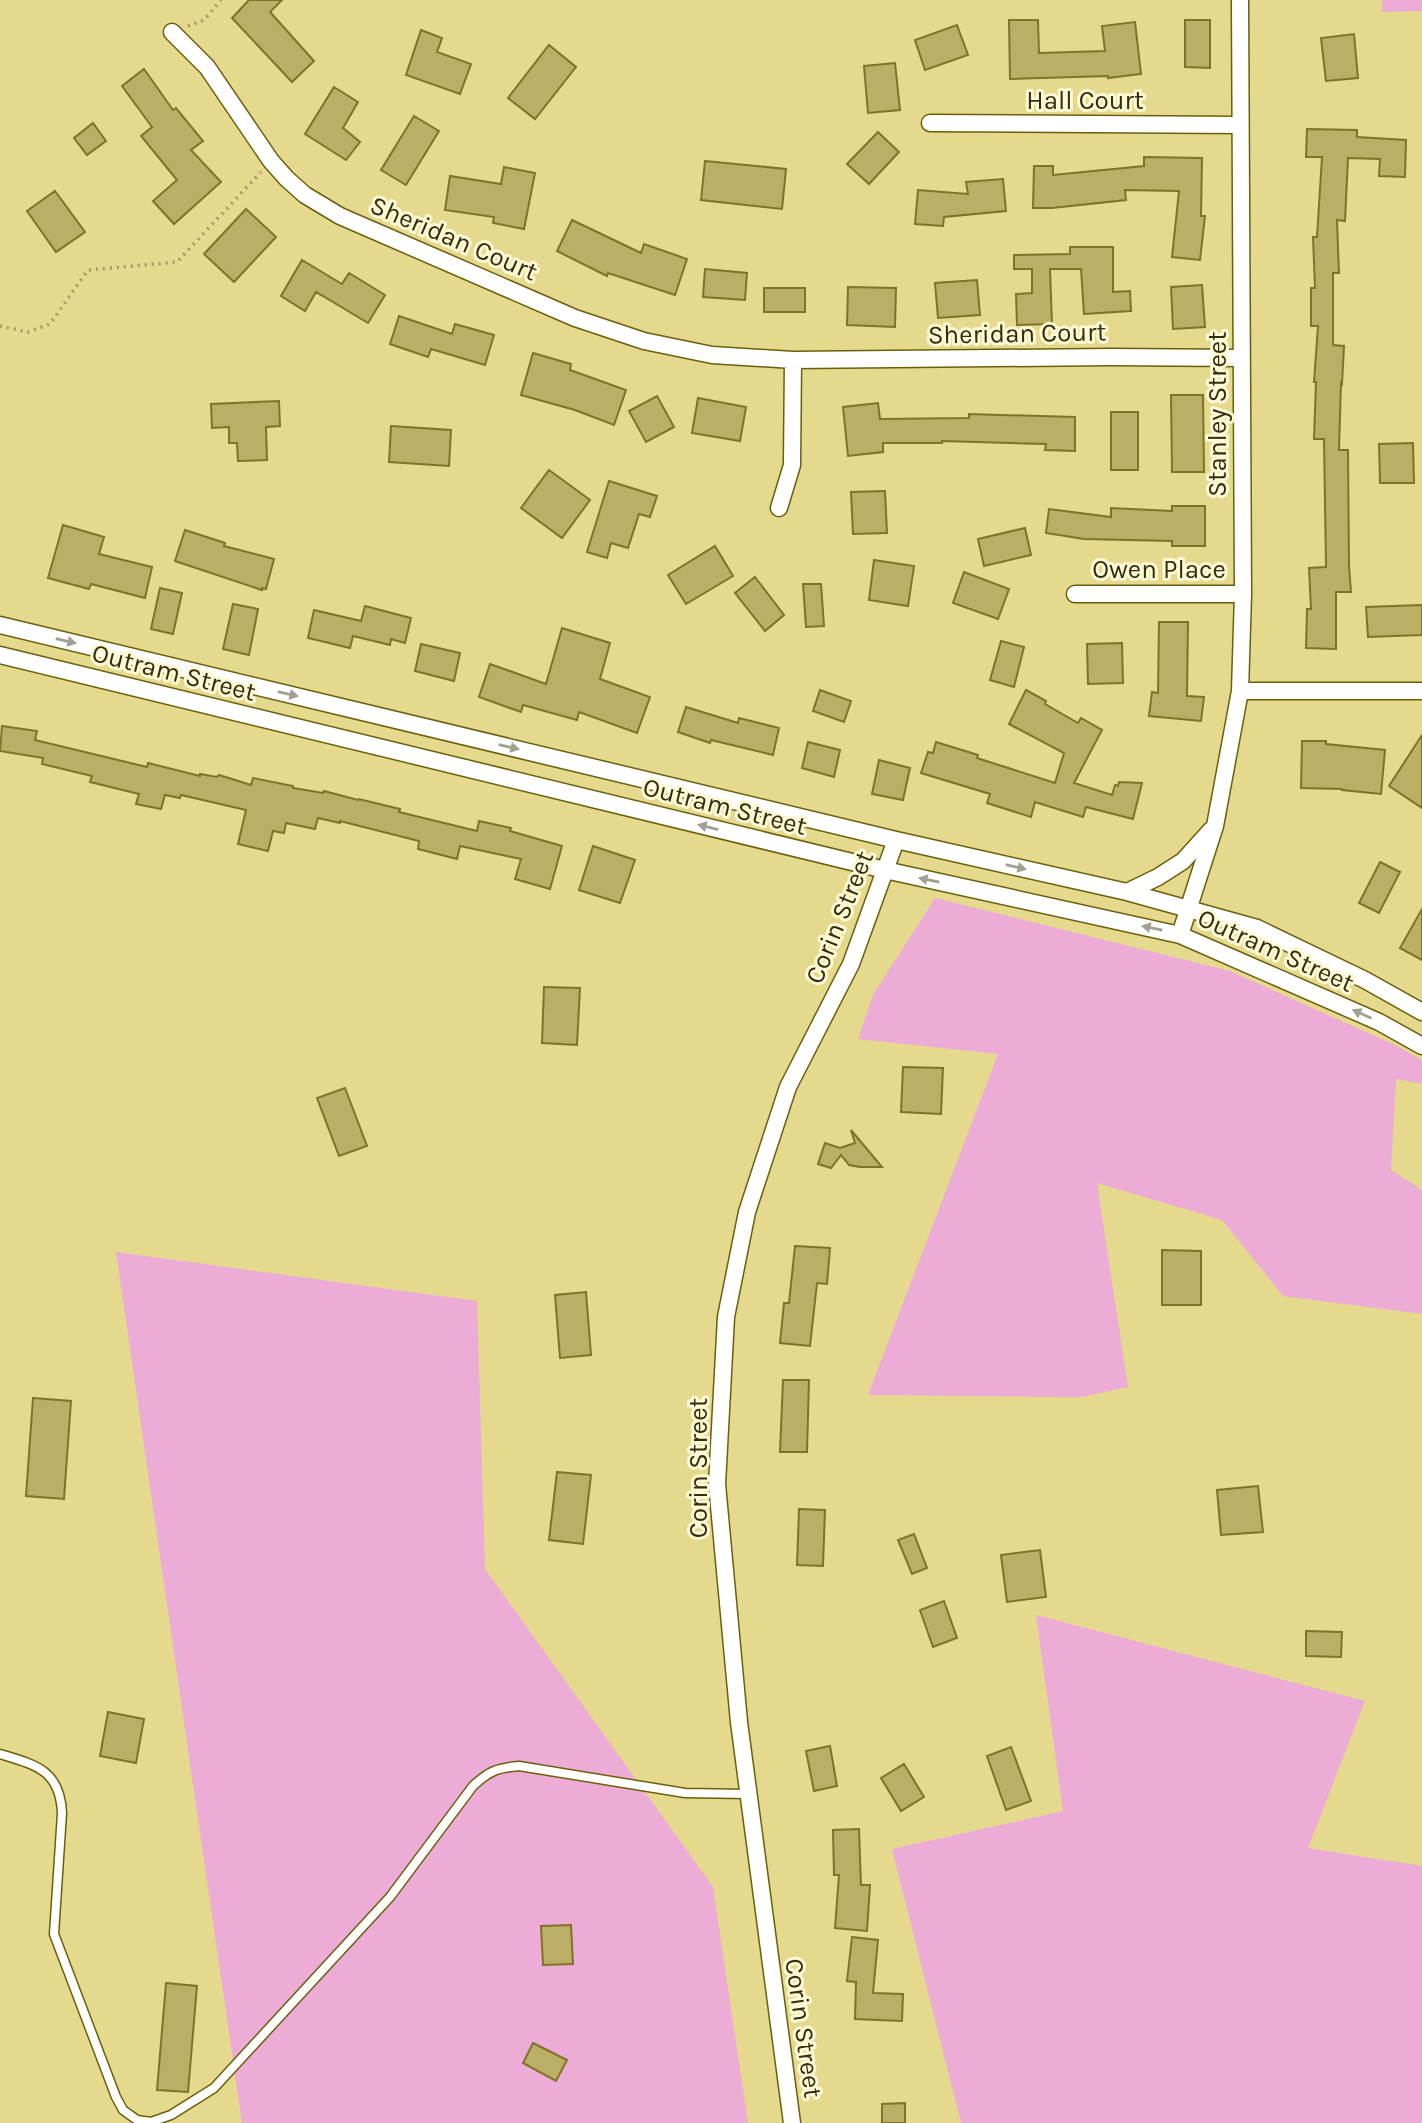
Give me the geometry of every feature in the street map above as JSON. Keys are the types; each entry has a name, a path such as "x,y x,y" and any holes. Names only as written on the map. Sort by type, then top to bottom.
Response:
{"street":[{"name":"Stanley Street","path":"1180,934 1215,826 1240,691 1243,594 1240,0"},
{"name":"Sheridan Court","path":"172,32 207,66 271,161 305,195 340,216 575,317 644,341 712,355 793,360 1241,358"},
{"name":"Hall Court","path":"930,123 1240,125"},
{"path":"779,508 792,465 793,360"},
{"name":"Owen Place","path":"1075,594 1243,594"},
{"name":"Outram Street","path":"0,625 1127,892 1257,929 1365,980 1422,1012"},
{"name":"Outram Street","path":"0,655 884,870 1180,934 1379,1022 1422,1046"},
{"path":"1240,691 1422,691"},
{"path":"1127,892 1183,861 1215,826"},
{"name":"Corin Street","path":"792,2123 739,1722 717,1484 726,1317 747,1212 788,1087 851,964 896,839"}],"lane":[{"path":"0,1754 37,1765 50,1775 62,1797 54,1934 123,2110 137,2120 151,2122 171,2115 215,2088 390,1897 473,1786 500,1767 519,1766 685,1793 748,1794"}],"path":[{"path":"172,32 204,20 221,0"},
{"path":"0,326 28,332 50,324 88,270 177,262 271,161"}],"shaded area":[{"path":"1382,0 1422,0 1422,11 1382,12"},
{"path":"935,898 1230,971 1395,1045 1422,1060 1422,1084 1396,1079 1391,1170 1422,1190 1422,1314 1283,1296 1222,1220 1097,1183 1128,1387 1081,1397 868,1395 998,1054 858,1039 873,995"},
{"path":"116,1252 477,1301 485,1569 713,1887 748,2123 242,2123"},
{"path":"1036,1615 1365,1701 1308,1848 1422,1866 1422,2123 961,2123 892,1849 1063,1811"}],"building":[{"path":"249,0 282,0 270,12 314,61 292,82 232,18"},
{"path":"1009,20 1038,20 1039,53 1105,51 1102,26 1135,22 1141,74 1108,78 1010,79"},
{"path":"1185,20 1210,20 1210,68 1185,67"},
{"path":"957,25 968,55 925,70 915,40"},
{"path":"421,30 442,38 437,52 471,64 460,94 406,75"},
{"path":"1354,34 1358,78 1326,81 1321,38"},
{"path":"549,45 576,67 535,119 508,98"},
{"path":"895,63 900,110 868,113 864,66"},
{"path":"144,69 173,110 176,108 203,141 191,150 221,182 174,224 153,201 177,180 141,136 152,127 122,86"},
{"path":"334,87 358,102 343,128 360,142 346,160 305,134"},
{"path":"414,116 439,131 406,185 381,170"},
{"path":"93,123 106,141 87,155 74,138"},
{"path":"1307,129 1357,130 1357,137 1406,140 1405,177 1379,176 1380,159 1348,158 1345,221 1337,220 1339,273 1333,273 1333,345 1344,346 1339,450 1348,450 1351,592 1336,592 1336,649 1306,648 1307,609 1311,609 1309,568 1326,567 1324,439 1314,439 1318,326 1311,326 1311,288 1315,288 1313,237 1317,237 1322,157 1306,157"},
{"path":"878,132 899,152 869,184 847,164"},
{"path":"1144,157 1202,158 1201,216 1205,216 1200,260 1172,257 1179,191 1125,190 1126,200 1033,208 1034,166 1053,166 1053,175 1144,166"},
{"path":"705,161 786,169 782,209 701,200"},
{"path":"504,167 535,173 524,229 493,223 494,217 445,210 450,176 501,184"},
{"path":"1003,179 1006,211 944,217 943,226 915,224 918,190 968,194 966,182"},
{"path":"55,191 85,232 56,252 27,211"},
{"path":"246,209 276,237 234,282 204,254"},
{"path":"572,220 641,253 644,244 687,259 675,295 608,273 607,276 557,251"},
{"path":"1070,247 1113,247 1113,292 1130,291 1131,311 1084,314 1081,269 1050,269 1052,324 1017,325 1016,294 1032,293 1032,269 1014,269 1014,255 1070,254"},
{"path":"302,260 342,284 349,273 385,295 368,323 316,292 305,311 281,296"},
{"path":"705,269 747,273 745,300 703,297"},
{"path":"977,280 980,315 938,318 935,283"},
{"path":"1202,285 1205,327 1173,329 1171,287"},
{"path":"848,287 896,288 895,327 847,325"},
{"path":"764,288 805,288 805,312 764,312"},
{"path":"399,316 452,334 455,324 494,335 485,365 431,349 428,357 390,344"},
{"path":"533,353 571,364 570,370 626,390 614,425 575,410 521,395"},
{"path":"1171,395 1203,395 1204,472 1172,472"},
{"path":"657,396 674,427 646,442 629,411"},
{"path":"698,398 746,407 740,441 692,433"},
{"path":"279,401 280,426 266,427 267,460 238,461 237,443 229,443 229,427 212,428 211,404"},
{"path":"878,403 880,419 969,418 969,414 1075,417 1075,451 1045,450 1046,444 942,441 883,443 883,452 848,456 843,407"},
{"path":"1111,412 1138,412 1138,470 1111,470"},
{"path":"391,426 451,430 449,466 389,462"},
{"path":"1413,443 1414,483 1380,483 1379,444"},
{"path":"549,470 590,500 562,538 521,508"},
{"path":"609,481 657,496 650,517 639,514 628,548 611,543 607,558 587,552"},
{"path":"885,491 887,533 853,534 851,492"},
{"path":"1172,506 1205,506 1205,546 1172,546 1172,541 1084,539 1046,533 1049,509 1111,517 1111,508 1172,511"},
{"path":"63,525 104,537 99,554 152,567 145,598 91,584 89,589 48,578"},
{"path":"1025,528 1031,555 984,566 978,539"},
{"path":"185,530 225,543 224,546 274,559 266,589 262,590 175,561"},
{"path":"715,546 733,576 686,604 668,575"},
{"path":"874,560 914,566 908,606 869,600"},
{"path":"964,572 1009,589 998,619 953,603"},
{"path":"755,577 784,615 765,631 735,593"},
{"path":"803,584 821,584 824,626 806,627"},
{"path":"160,588 182,593 173,634 151,629"},
{"path":"233,604 258,609 249,655 223,649"},
{"path":"1422,605 1422,635 1368,637 1366,607"},
{"path":"365,606 411,618 405,643 391,639 390,645 353,636 350,648 308,638 314,610 361,621"},
{"path":"1159,622 1188,622 1187,696 1204,697 1201,721 1149,716 1152,692 1158,693"},
{"path":"562,628 610,643 600,679 650,697 637,733 579,712 577,720 523,705 521,712 479,697 490,664 546,684"},
{"path":"1001,641 1024,647 1014,687 990,680"},
{"path":"1122,643 1123,683 1088,684 1087,644"},
{"path":"421,644 460,653 454,681 415,671"},
{"path":"820,690 851,701 844,722 813,711"},
{"path":"1026,690 1078,723 1081,718 1102,730 1074,783 1112,795 1119,782 1142,783 1133,819 1086,807 1083,817 1035,802 1031,817 987,803 990,794 921,773 928,752 933,753 936,742 1055,783 1064,753 1009,724"},
{"path":"686,707 738,723 739,718 779,728 773,755 711,740 710,743 678,732"},
{"path":"2,726 37,731 35,740 147,767 148,763 200,776 219,775 251,785 253,778 293,788 324,791 477,831 479,821 511,828 510,831 562,846 550,889 515,879 521,859 460,846 457,859 418,849 419,841 318,818 315,829 286,823 284,833 273,831 268,851 238,844 246,810 181,795 180,798 165,795 161,809 136,804 139,794 90,782 92,776 42,764 43,758 0,751"},
{"path":"1422,735 1422,808 1389,786"},
{"path":"1302,741 1326,741 1326,744 1385,750 1381,794 1301,788"},
{"path":"808,742 840,750 834,777 802,768"},
{"path":"879,760 910,768 903,800 872,794"},
{"path":"593,846 635,860 620,903 579,890"},
{"path":"1380,862 1400,872 1379,913 1359,903"},
{"path":"1422,909 1422,960 1400,948"},
{"path":"544,987 580,988 577,1045 542,1043"},
{"path":"903,1067 943,1068 941,1114 901,1112"},
{"path":"345,1088 367,1146 339,1156 317,1098"},
{"path":"851,1130 882,1167 849,1165 841,1155 831,1168 818,1164 825,1143 840,1148 855,1143"},
{"path":"795,1246 830,1248 827,1284 817,1283 810,1346 780,1343 784,1303 789,1303"},
{"path":"1162,1250 1201,1251 1201,1305 1162,1305"},
{"path":"586,1292 591,1355 560,1358 555,1295"},
{"path":"783,1380 809,1380 807,1452 780,1452"},
{"path":"33,1398 71,1401 64,1499 26,1496"},
{"path":"557,1472 591,1475 583,1544 549,1540"},
{"path":"1258,1486 1263,1532 1221,1535 1217,1490"},
{"path":"799,1509 825,1510 823,1566 797,1565"},
{"path":"914,1534 927,1568 912,1574 898,1540"},
{"path":"1040,1550 1046,1597 1007,1602 1001,1555"},
{"path":"944,1601 957,1638 933,1647 920,1610"},
{"path":"1306,1631 1342,1632 1341,1657 1306,1656"},
{"path":"108,1712 144,1719 136,1763 100,1756"},
{"path":"830,1746 837,1786 814,1791 806,1751"},
{"path":"1011,1747 1031,1801 1006,1810 987,1756"},
{"path":"904,1764 924,1797 901,1811 881,1778"},
{"path":"859,1829 861,1885 870,1885 867,1931 835,1928 839,1875 834,1875 833,1830"},
{"path":"571,1925 573,1964 543,1965 541,1926"},
{"path":"852,1937 878,1940 873,1993 903,1994 902,2021 855,2019 856,1982 847,1981"},
{"path":"166,1983 197,1986 188,2092 157,2090"},
{"path":"533,2043 567,2060 556,2081 523,2063"},
{"path":"905,2103 905,2123 882,2123 882,2104"}]}
